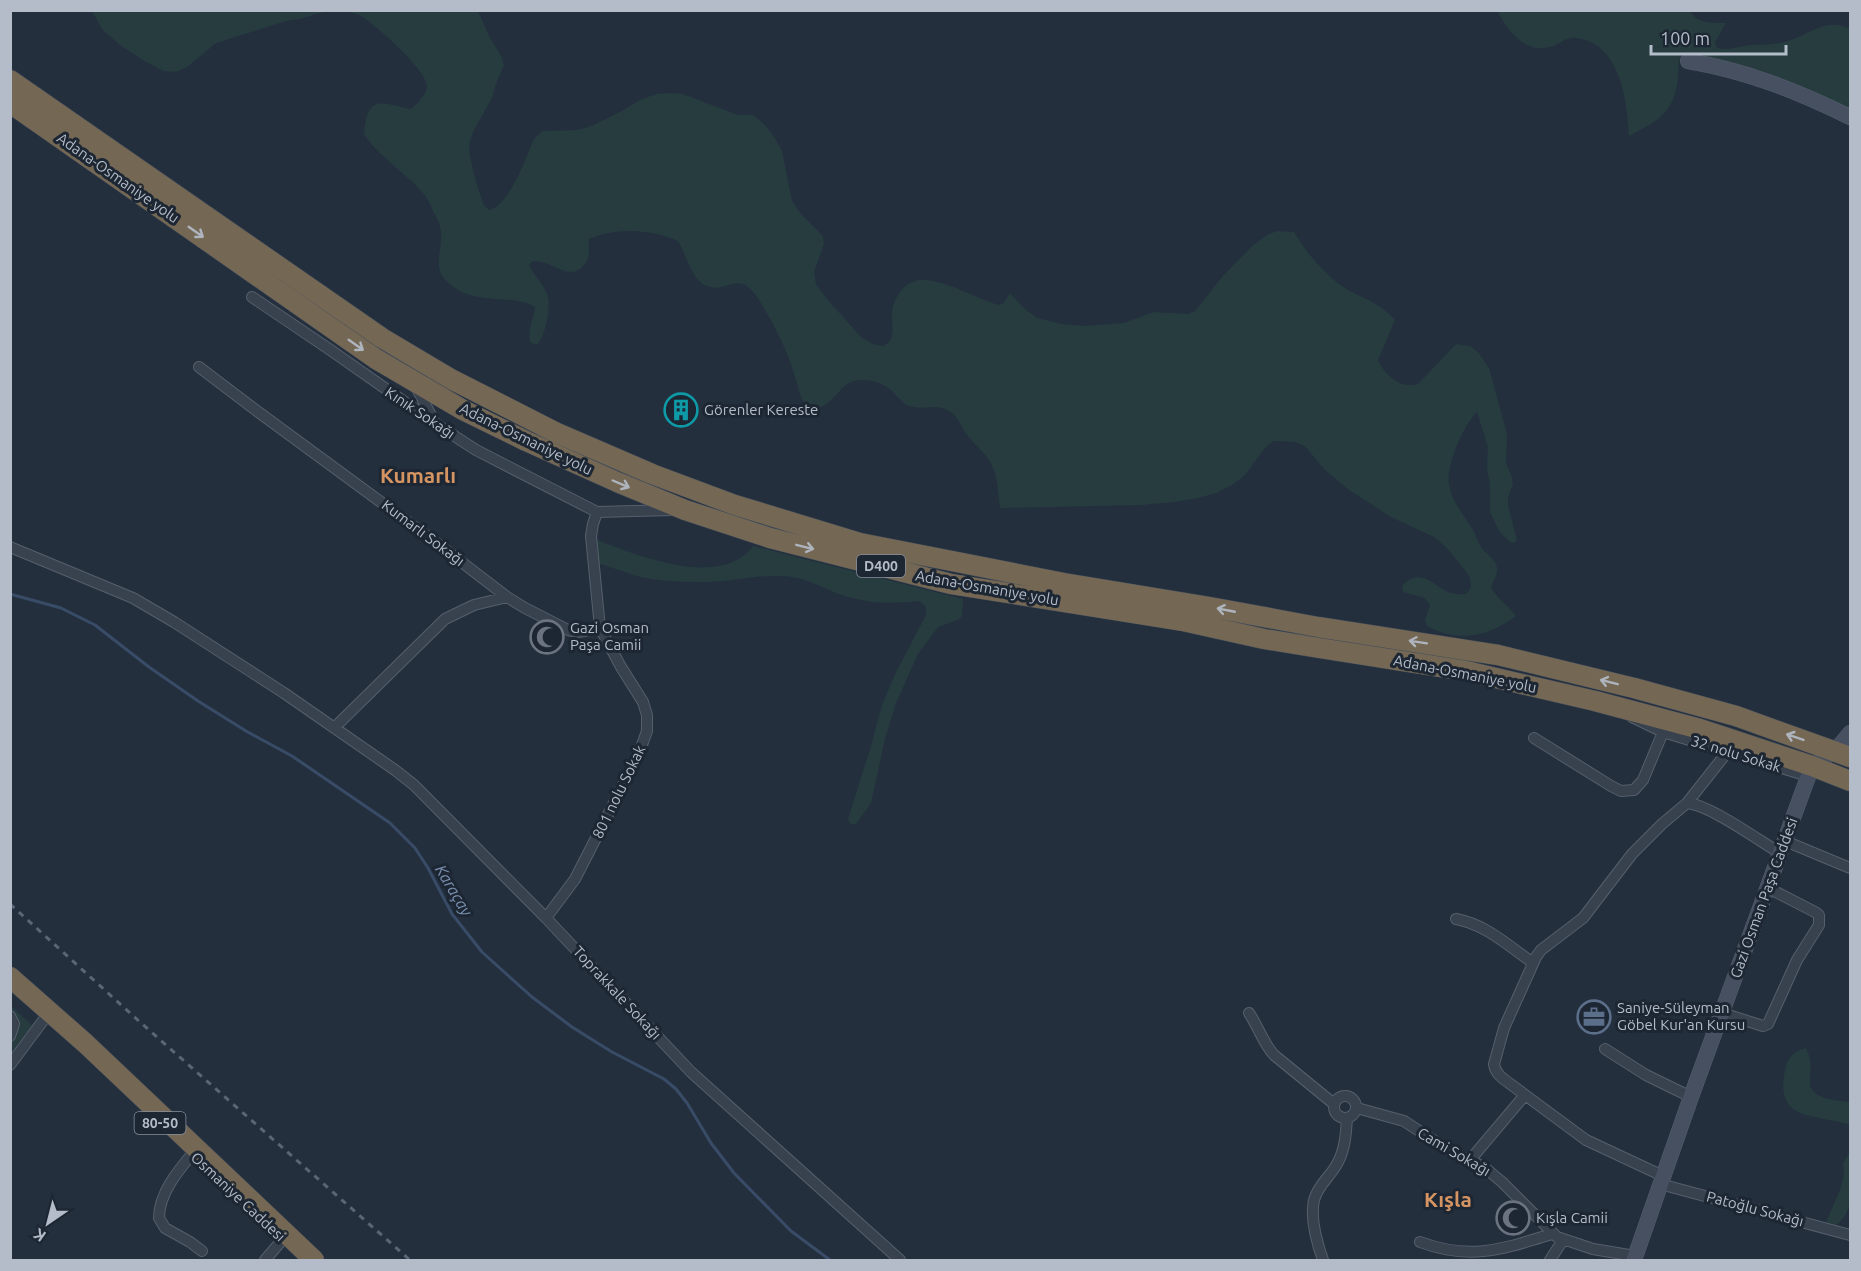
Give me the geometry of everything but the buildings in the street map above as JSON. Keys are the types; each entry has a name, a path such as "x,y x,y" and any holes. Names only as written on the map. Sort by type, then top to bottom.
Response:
{"highway":[{"name":"Adana-Osmaniye yolu","path":"10,80 382,338 451,379 557,433 652,474 735,505 860,543 1064,583 1318,627 1498,655 1736,716 1843,754"},
{"name":"Adana-Osmaniye yolu","path":"10,103 376,359 414,383 526,441 685,510 770,538 951,584 1183,621 1264,639 1466,670 1700,729 1732,747 1851,781"},
{"path":"10,977 85,1043 314,1260"},
{"name":"Osmaniye Caddesi","path":"10,988 125,1089 306,1260"}],"street":[{"path":"1688,61 1750,74 1809,97 1851,117"},
{"name":"Kınık Sokağı","path":"252,297 436,424 493,460 597,512 685,510"},
{"name":"Kumarlı Sokağı","path":"199,367 442,546 507,597 568,630 578,632 600,628"},
{"path":"414,383 436,424"},
{"path":"597,512 591,536 600,628"},
{"name":"Toprakkale Sokağı","path":"10,547 133,598 174,622 334,728 414,785 546,918 691,1072 900,1260"},
{"path":"334,728 445,619 474,605 507,597"},
{"name":"801 nolu Sokak","path":"546,918 575,879 638,756 647,731 647,715 643,702 600,628"},
{"name":"32 nolu Sokak","path":"1611,705 1644,725 1663,732 1732,747"},
{"path":"1534,738 1611,786 1624,791 1634,789 1643,780 1663,732"},
{"path":"1810,771 1843,754 1851,733"},
{"path":"1456,919 1485,929 1533,963 1542,950 1583,918 1643,842 1687,803 1732,747"},
{"name":"Gazi Osman Paşa Caddesi","path":"1634,1258 1810,771"},
{"path":"1687,803 1709,810 1783,847 1851,868"},
{"path":"1722,1013 1763,1026 1768,1024 1797,960 1819,925 1819,915 1815,912 1768,888"},
{"name":"Patoğlu Sokağı","path":"1533,963 1504,1028 1494,1064 1494,1069 1498,1074 1586,1140 1662,1180 1851,1235"},
{"path":"1249,1012 1274,1055 1334,1104 1337,1114 1347,1118 1353,1115 1357,1108 1355,1100 1345,1095 1338,1098 1334,1104"},
{"path":"10,1016 14,1024 10,1036"},
{"path":"10,1065 45,1018"},
{"path":"1605,1049 1646,1075 1691,1097"},
{"path":"1470,1160 1525,1095"},
{"name":"Cami Sokağı","path":"1357,1108 1404,1121 1453,1153 1492,1173 1552,1234 1563,1240 1602,1256 1634,1258"},
{"path":"1323,1260 1314,1220 1313,1202 1321,1184 1340,1158 1347,1118"},
{"path":"192,1154 171,1182 162,1201 159,1218 165,1228 202,1251"},
{"path":"1420,1242 1443,1250 1471,1253 1497,1250 1552,1234"},
{"path":"265,1260 283,1239"},
{"path":"1550,1260 1563,1240"}],"green space":[{"path":"92,11 327,11 216,43 187,67 176,72 164,71 120,45 102,29"},
{"path":"344,11 478,11 504,65 492,98 469,144 476,182 484,206 489,210 504,199 522,168 534,139 542,131 577,130 589,127 656,94 683,94 738,115 753,115 764,124 782,151 792,201 801,214 823,236 824,244 814,272 816,284 861,337 873,344 883,346 889,341 892,334 893,308 902,289 910,283 923,280 945,284 999,305 1004,303 1010,293 1037,318 1062,324 1085,326 1124,323 1154,312 1188,314 1195,311 1222,277 1252,246 1277,231 1294,232 1311,256 1332,278 1348,290 1379,306 1395,320 1378,360 1394,380 1406,385 1418,384 1456,344 1470,346 1478,352 1489,368 1507,434 1506,463 1513,484 1508,497 1508,505 1517,540 1514,543 1510,542 1499,531 1490,512 1488,447 1477,412 1466,426 1457,446 1450,467 1449,485 1456,503 1481,547 1497,566 1497,574 1491,587 1516,616 1495,629 1473,635 1450,635 1427,626 1425,620 1430,605 1425,598 1403,592 1402,586 1417,577 1424,578 1450,592 1465,594 1471,587 1470,578 1465,570 1447,548 1434,537 1391,517 1349,490 1324,469 1305,446 1295,442 1273,441 1244,476 1216,493 1198,498 1141,505 1000,508 997,481 990,462 953,414 936,407 910,406 884,385 864,380 848,384 823,406 809,406 801,398 792,367 780,339 762,304 753,292 747,286 738,283 715,288 703,284 691,270 678,241 668,237 645,232 622,231 589,239 587,261 573,272 533,261 529,265 545,290 549,305 540,341 537,345 531,343 530,330 535,307 518,301 486,298 465,293 446,281 441,274 439,267 440,226 428,200 416,185 377,150 364,134 368,113 372,107 377,104 391,104 410,109 425,93 427,87 425,80 411,60 378,28 359,15"},
{"path":"1497,11 1690,11 1701,21 1726,23 1715,42 1717,48 1721,49 1774,44 1826,26 1841,26 1850,29 1850,112 1812,91 1755,69 1715,59 1682,55 1676,90 1668,108 1648,126 1629,136 1627,110 1620,80 1607,55 1597,46 1579,38 1566,40 1550,47 1532,47 1512,33"},
{"path":"597,540 655,560 700,567 720,566 738,559 753,546 963,599 962,616 958,620 938,627 918,654 896,703 885,739 871,803 856,824 851,824 848,819 882,705 896,672 926,615 926,607 920,601 889,603 860,600 803,579 786,576 710,582 646,578 598,563"},
{"path":"11,1006 32,1025 11,1053"},
{"path":"1806,1048 1810,1061 1811,1088 1819,1096 1850,1102 1850,1125 1801,1113 1792,1108 1786,1099 1783,1087 1787,1062 1795,1053"},
{"path":"1850,1151 1850,1201 1843,1218 1836,1225 1826,1222 1840,1190 1844,1174 1843,1164"}],"waterway":[{"name":"Karaçay","path":"10,594 61,608 95,625 198,701 292,756 390,823 415,848 452,914 482,952 532,997 572,1027 612,1052 664,1079 676,1089 711,1143 734,1173 791,1231 830,1260"}],"railway":[{"path":"10,904 141,1023 410,1260"}],"place":[{"name":"Görenler Kereste","path":"681,410"},
{"name":"Gazi Osman Paşa Camii","path":"547,637"},
{"name":"Saniye-Süleyman Göbel Kur'an Kursu","path":"1594,1017"},
{"name":"Kışla Camii","path":"1513,1218"}],"district":[{"name":"Kumarlı","path":"418,476"},
{"name":"Kışla","path":"1448,1200"}]}
